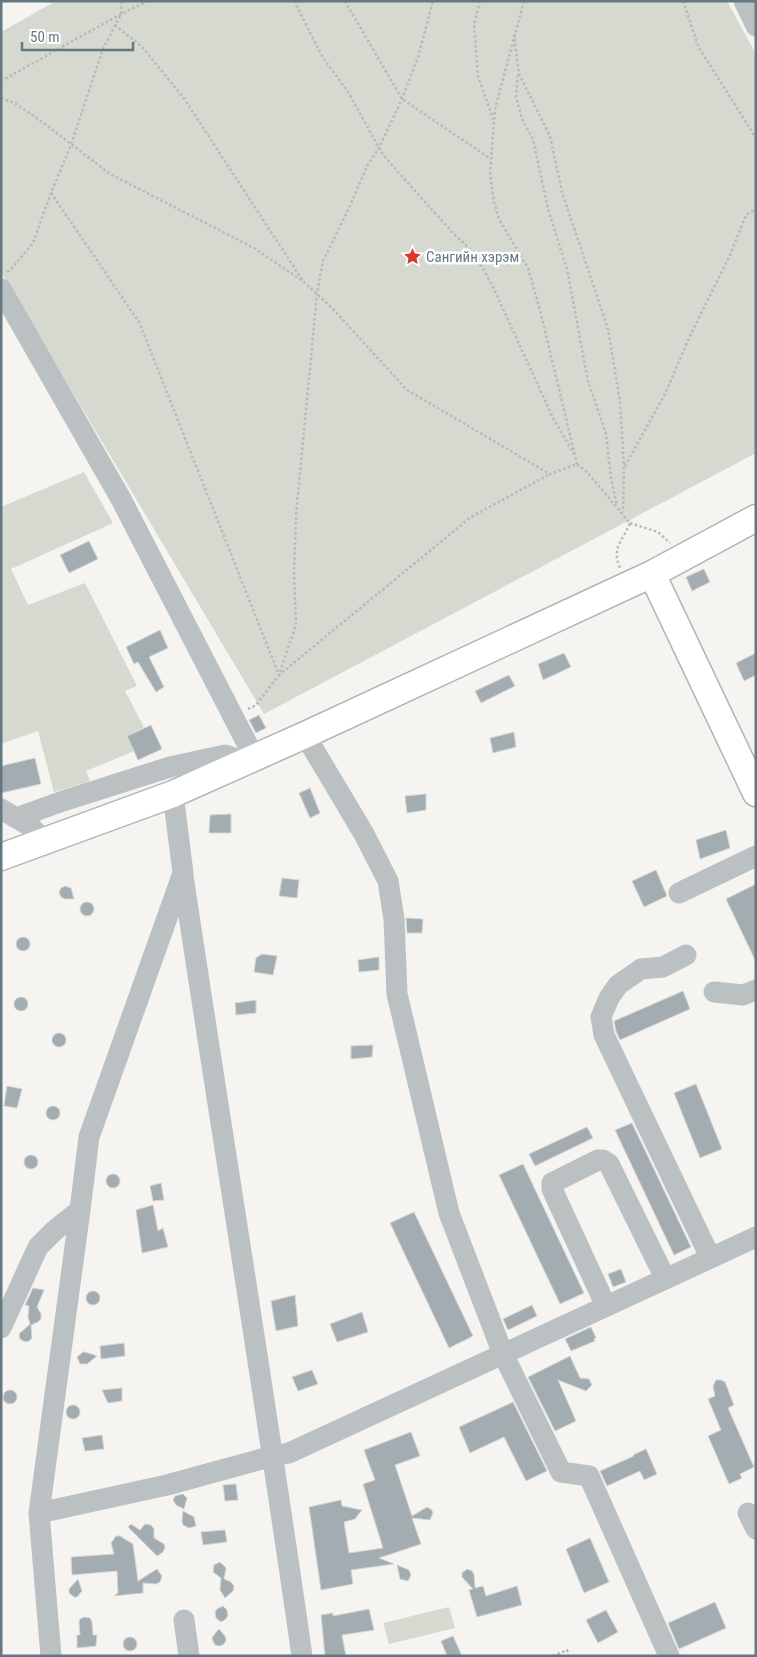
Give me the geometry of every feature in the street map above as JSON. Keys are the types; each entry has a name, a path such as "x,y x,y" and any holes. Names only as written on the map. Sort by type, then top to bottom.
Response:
{"main road":[{"path":"1,857 173,794 652,574 756,518"},
{"path":"652,574 756,793"}],"street":[{"path":"744,1 756,26"},
{"path":"1,289 121,499 233,718 249,759"},
{"path":"304,735 364,834 388,882 394,919 397,994 449,1213 503,1354 561,1472 589,1476 669,1656"},
{"path":"9,813 170,767 225,755 249,759"},
{"path":"173,794 183,873 302,1656"},
{"path":"9,813 30,826 44,841"},
{"path":"679,894 756,856"},
{"path":"51,1656 39,1513 80,1210 88,1137 183,873"},
{"path":"686,956 663,967 640,969 618,985 609,998 601,1017 604,1035 710,1257"},
{"path":"714,992 743,994 756,990"},
{"path":"606,1306 552,1189 552,1183 598,1160 608,1164 666,1278"},
{"path":"1,1328 38,1247 80,1210"},
{"path":"39,1513 167,1484 289,1453 756,1237"},
{"path":"184,1620 189,1656"}],"path":[{"path":"1,275 12,268 32,243 71,145 103,49 121,14 122,1"},
{"path":"1,81 148,1"},
{"path":"294,1 322,56 348,92 383,155 452,232 475,254 494,289 553,418 574,454"},
{"path":"345,1 402,100 491,159"},
{"path":"279,675 296,625 294,574 296,515 317,294 323,261 368,164 379,148 402,100 418,57 433,1"},
{"path":"480,1 474,25 478,76 494,122"},
{"path":"523,1 523,7 494,110 490,174 494,202 499,219 528,268 577,464 587,472 630,523 658,532 681,558"},
{"path":"683,1 699,48 756,138"},
{"path":"115,25 142,47 183,97 304,282"},
{"path":"514,34 519,74 516,97 522,119 533,139 548,209 567,269 588,381 606,434 611,478 617,506"},
{"path":"519,74 550,136 562,192 608,329 620,401 624,468 623,514"},
{"path":"1,98 16,104 45,124 110,174 254,248 304,282 331,306 407,390 550,474"},
{"path":"51,193 139,322 279,675"},
{"path":"624,468 665,394 690,336 730,256 746,216 756,209"},
{"path":"233,718 256,705 279,675 471,517 550,474 577,464"},
{"path":"628,585 616,560 617,545 626,533 630,523"},
{"path":"553,1656 566,1650 569,1656"}],"shaded area":[{"path":"56,1 727,1 756,54 756,453 264,714 1,272 1,32"},
{"path":"84,472 113,523 11,569 28,605 85,583 137,686 125,691 144,727 127,736 134,751 86,771 90,781 54,792 38,731 1,744 1,507"},
{"path":"449,1607 455,1628 389,1644 383,1623"}],"building":[{"path":"89,541 98,559 69,573 60,555"},
{"path":"704,569 710,582 692,591 686,577"},
{"path":"160,630 168,648 149,657 164,687 156,692 138,662 134,664 126,647"},
{"path":"564,653 571,667 543,680 538,664"},
{"path":"756,653 756,675 744,681 736,663"},
{"path":"509,675 515,686 481,703 475,691"},
{"path":"259,715 266,728 256,733 249,720"},
{"path":"151,725 162,749 138,760 127,736"},
{"path":"514,732 516,747 493,753 490,738"},
{"path":"35,758 41,784 1,793 1,766"},
{"path":"310,788 320,813 310,818 299,793"},
{"path":"426,794 426,810 407,813 405,796"},
{"path":"231,814 231,833 209,833 210,815"},
{"path":"726,830 730,848 700,859 696,840"},
{"path":"656,870 667,896 644,907 632,881"},
{"path":"282,878 299,880 297,898 279,896"},
{"path":"756,884 756,962 726,899"},
{"path":"65,886 71,888 74,899 61,897 59,892"},
{"path":"87,902 92,904 94,909 92,914 87,916 82,914 80,909 82,904"},
{"path":"406,918 423,919 422,933 407,933"},
{"path":"23,937 28,939 30,944 28,949 23,951 18,949 16,944 18,939"},
{"path":"262,954 277,956 273,975 254,972 256,958"},
{"path":"379,957 379,970 359,972 358,960"},
{"path":"683,991 690,1009 620,1040 614,1021"},
{"path":"21,997 26,999 28,1004 26,1009 21,1011 16,1009 14,1004 16,999"},
{"path":"256,1000 256,1013 236,1015 235,1003"},
{"path":"59,1033 64,1035 66,1040 64,1045 59,1047 54,1045 52,1040 54,1035"},
{"path":"373,1045 372,1057 351,1059 351,1046"},
{"path":"696,1084 722,1149 700,1158 674,1093"},
{"path":"7,1086 22,1089 17,1108 4,1106"},
{"path":"53,1106 58,1108 60,1113 58,1118 53,1120 48,1118 46,1113 48,1108"},
{"path":"632,1123 691,1247 674,1255 615,1130"},
{"path":"587,1127 593,1138 535,1166 529,1154"},
{"path":"31,1155 36,1157 38,1162 36,1167 31,1169 26,1167 24,1162 26,1157"},
{"path":"523,1164 584,1293 560,1304 499,1175"},
{"path":"113,1174 118,1176 120,1181 118,1186 113,1188 108,1186 106,1181 108,1176"},
{"path":"161,1183 164,1200 153,1201 150,1186"},
{"path":"153,1205 158,1231 163,1228 168,1247 142,1253 136,1210"},
{"path":"414,1212 473,1336 449,1348 390,1223"},
{"path":"621,1269 626,1282 613,1287 608,1274"},
{"path":"33,1288 44,1290 37,1307 41,1314 41,1319 31,1325 32,1338 25,1342 20,1339 19,1334 30,1324 28,1317 29,1306 25,1305"},
{"path":"93,1291 98,1293 100,1298 98,1303 93,1305 88,1303 86,1298 88,1293"},
{"path":"295,1295 298,1326 276,1331 271,1301"},
{"path":"532,1305 537,1316 508,1330 503,1319"},
{"path":"362,1312 368,1332 337,1342 330,1324"},
{"path":"591,1327 596,1338 594,1339 595,1341 571,1351 565,1339"},
{"path":"124,1343 125,1356 101,1359 100,1346"},
{"path":"83,1352 97,1356 87,1364 80,1364 77,1357"},
{"path":"570,1356 580,1378 589,1379 592,1385 586,1391 558,1380 576,1421 555,1431 528,1377"},
{"path":"312,1370 318,1384 298,1391 292,1377"},
{"path":"716,1380 725,1382 734,1405 728,1408 754,1467 740,1474 742,1478 729,1484 708,1436 721,1430 708,1399 715,1396 713,1386"},
{"path":"122,1388 122,1401 108,1403 102,1390"},
{"path":"10,1390 15,1392 17,1397 15,1402 10,1404 5,1402 3,1397 5,1392"},
{"path":"513,1402 547,1471 526,1481 504,1437 470,1453 459,1427"},
{"path":"73,1405 78,1407 80,1412 78,1417 73,1419 68,1417 66,1412 68,1407"},
{"path":"411,1432 420,1456 395,1465 412,1516 427,1507 433,1513 430,1520 412,1518 421,1544 379,1558 394,1564 351,1570 353,1584 321,1590 309,1507 341,1500 342,1506 362,1510 355,1519 344,1522 349,1553 383,1548 363,1484 375,1480 364,1450"},
{"path":"102,1435 104,1449 85,1451 82,1438"},
{"path":"646,1449 657,1474 644,1480 640,1471 607,1486 600,1471"},
{"path":"236,1484 238,1500 225,1501 223,1485"},
{"path":"183,1494 187,1498 184,1509 176,1505 173,1500 175,1496"},
{"path":"183,1511 194,1517 196,1526 189,1528 183,1525"},
{"path":"131,1524 140,1530 145,1524 151,1525 154,1529 154,1538 164,1544 163,1552 157,1556 128,1527"},
{"path":"225,1530 227,1542 203,1545 201,1532"},
{"path":"116,1536 120,1536 133,1544 138,1581 157,1569 162,1576 160,1582 156,1584 143,1583 143,1593 114,1596 118,1593 117,1571 72,1575 71,1557 114,1554 111,1543"},
{"path":"590,1538 609,1582 584,1593 566,1549"},
{"path":"220,1562 226,1568 224,1579 231,1582 234,1586 233,1591 225,1598 220,1590 221,1578 213,1572 214,1565"},
{"path":"397,1565 409,1570 411,1575 408,1581 400,1579"},
{"path":"467,1569 474,1574 475,1588 483,1586 486,1596 517,1586 522,1605 477,1617 469,1590 473,1589 462,1577 462,1573"},
{"path":"78,1579 82,1591 77,1597 74,1597 69,1593 69,1589"},
{"path":"715,1602 726,1628 679,1649 668,1623"},
{"path":"223,1606 227,1610 228,1615 221,1622 216,1618 215,1612"},
{"path":"369,1609 374,1630 342,1635 346,1656 325,1656 321,1615 333,1613 333,1616"},
{"path":"606,1610 618,1632 598,1643 586,1620"},
{"path":"84,1617 90,1618 92,1622 93,1635 97,1635 96,1646 77,1648 77,1635 80,1635 79,1622"},
{"path":"219,1629 226,1640 220,1646 215,1645 212,1639"},
{"path":"453,1636 462,1656 447,1656 441,1641"},
{"path":"130,1637 135,1639 137,1644 135,1649 130,1651 125,1649 123,1644 125,1639"}],"place":[{"name":"Сангийн хэрэм","path":"412,257"}]}
